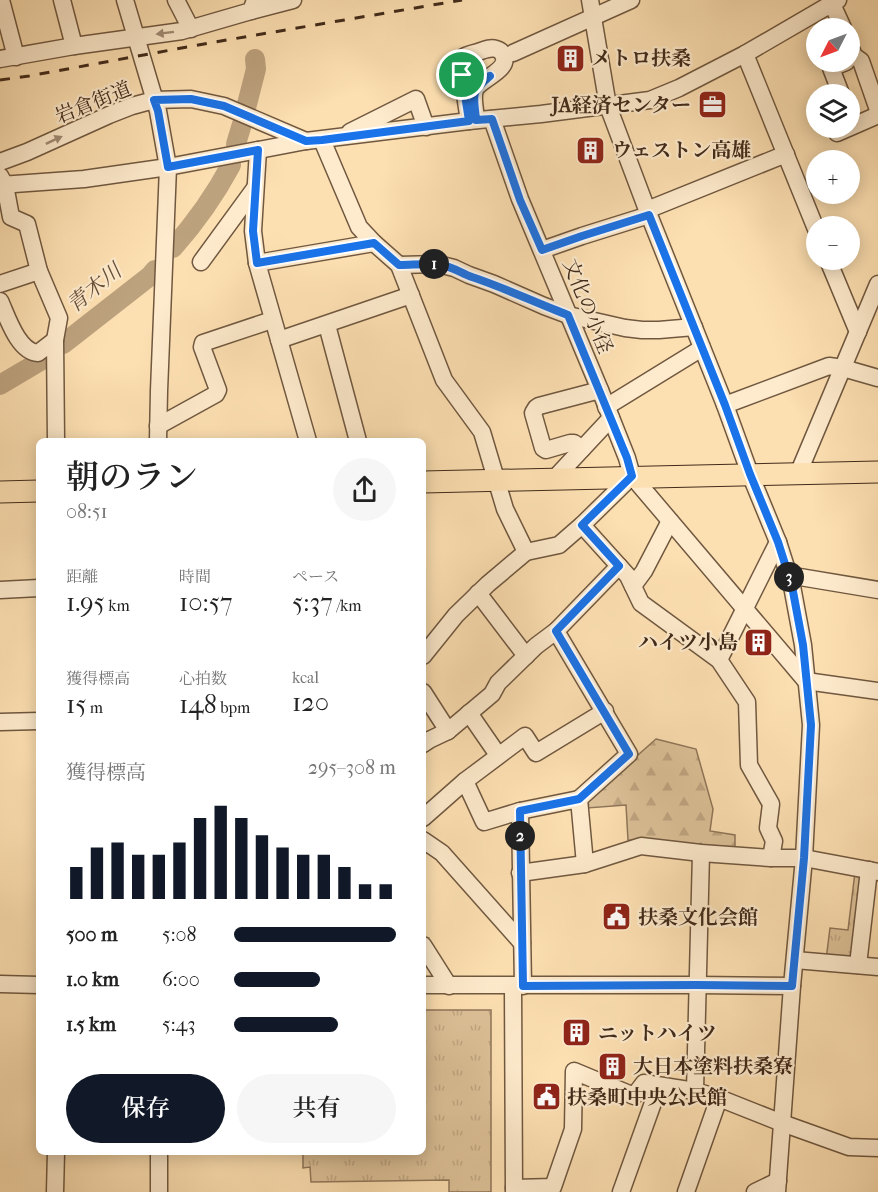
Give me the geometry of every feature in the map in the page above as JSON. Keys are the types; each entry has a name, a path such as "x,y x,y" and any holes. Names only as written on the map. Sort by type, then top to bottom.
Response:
{"main road":[{"path":"426,482 878,472"},
{"path":"0,492 36,491"}],"street":[{"path":"1,0 8,58 191,29 253,5 293,0"},
{"path":"62,0 74,46"},
{"path":"125,0 158,111 168,167 158,434"},
{"path":"176,0 191,29"},
{"path":"513,53 592,8 631,0"},
{"path":"56,438 55,340 59,318 39,272 27,224 12,217 2,182 84,179 340,137 650,100 679,88 745,54 835,2 840,18"},
{"path":"592,8 608,106 778,542 792,586 803,645 811,725 804,858 777,1187 755,1192"},
{"path":"498,49 503,54 505,62 502,68 478,86 474,94 479,120 458,66 462,57 498,49"},
{"path":"745,54 811,216"},
{"path":"860,60 878,110"},
{"path":"462,75 473,81 490,76"},
{"name":"岩倉街道","path":"0,162 109,115 154,100 191,99 224,106 314,141"},
{"path":"340,137 416,99 426,127"},
{"path":"860,119 878,115"},
{"name":"文化の小径","path":"479,120 520,200 542,250 600,390 632,476 806,681"},
{"path":"314,141 359,227 399,265 444,380 482,432 505,509 526,552"},
{"path":"258,150 253,231 257,263 307,438"},
{"path":"542,250 648,213 786,154"},
{"path":"201,262 255,188"},
{"path":"257,263 374,243"},
{"path":"399,265 438,264 454,268 568,315 625,328 671,330 694,327"},
{"path":"832,270 858,332"},
{"path":"0,284 39,272"},
{"path":"798,474 878,284"},
{"path":"279,340 411,295"},
{"path":"0,300 20,342 32,352 38,353 55,340"},
{"path":"158,434 216,394 218,390 202,347 203,343 272,320"},
{"path":"327,325 357,438"},
{"path":"555,478 582,449 609,413 702,348"},
{"path":"725,405 829,366 878,378"},
{"path":"582,449 574,443 546,450 543,448 533,414 539,406 600,390"},
{"path":"426,652 456,615 478,593 526,552 559,544 632,476"},
{"path":"633,586 644,571 670,521"},
{"path":"582,525 628,576 640,603 720,660 747,702 749,765 771,804 768,828 774,841 771,858"},
{"path":"720,660 778,542"},
{"path":"426,742 447,731 492,694 498,683 556,631 619,566"},
{"path":"788,574 878,590"},
{"path":"0,590 36,588"},
{"path":"478,593 526,656"},
{"path":"465,781 484,822 520,811 579,799 629,754 556,631"},
{"path":"806,681 878,691"},
{"path":"426,698 447,731"},
{"path":"426,815 465,781 525,736 536,753 604,711"},
{"path":"470,713 498,755"},
{"path":"0,722 36,721"},
{"path":"579,799 585,864"},
{"path":"520,811 522,943 518,986 514,1190 553,1187 573,1129 574,1071 634,1096 644,1083 695,1092 719,1098 849,1147 878,1148"},
{"path":"426,842 442,853 522,943"},
{"path":"520,873 585,864 641,846 701,853 804,858 873,871 858,965"},
{"path":"695,1092 701,853"},
{"path":"426,950 449,986"},
{"path":"795,960 878,967"},
{"path":"0,984 36,985"},
{"path":"426,986 792,986"},
{"path":"621,1192 659,1086"},
{"path":"686,1192 719,1098"},
{"path":"55,1192 56,1155"},
{"path":"159,1155 159,1192"}],"green space":[{"path":"656,739 696,749 713,809 710,831 735,835 735,847 628,840 626,805 587,808 586,801"},
{"path":"855,872 866,873 855,962 826,960 830,928 848,930"},
{"path":"426,1010 491,1010 491,1192 449,1192 449,1180 311,1182 310,1167 303,1168 303,1155 426,1155"}],"waterway":[{"name":"青木川","path":"245,112 256,69 255,59"},
{"name":"青木川","path":"236,144 242,124"},
{"name":"青木川","path":"173,248 204,208 231,165"},
{"name":"青木川","path":"63,344 155,270"},
{"name":"青木川","path":"0,385 47,357"}],"railway":[{"path":"0,80 462,0"}],"place":[{"name":"メトロ扶桑","path":"570,58"},
{"name":"JA経済センター","path":"712,105"},
{"name":"ウェストン高雄","path":"591,150"},
{"name":"ハイツ小島","path":"759,642"},
{"name":"扶桑文化会館","path":"617,917"},
{"name":"ニットハイツ","path":"577,1033"},
{"name":"大日本塗料扶桑寮","path":"612,1066"},
{"name":"扶桑町中央公民館","path":"546,1097"}],"route":[{"path":"462,75 473,81 490,76 476,88 474,94 476,120 492,119 520,200 542,250 649,215 778,542 792,586 803,645 811,725 804,858 792,986 523,986 520,811 579,799 629,754 556,631 619,566 582,525 632,476 627,458 568,315 454,268 438,264 399,265 374,243 257,263 253,231 258,150 168,167 154,100 191,99 224,106 306,141 322,140 469,121 462,75"}]}
